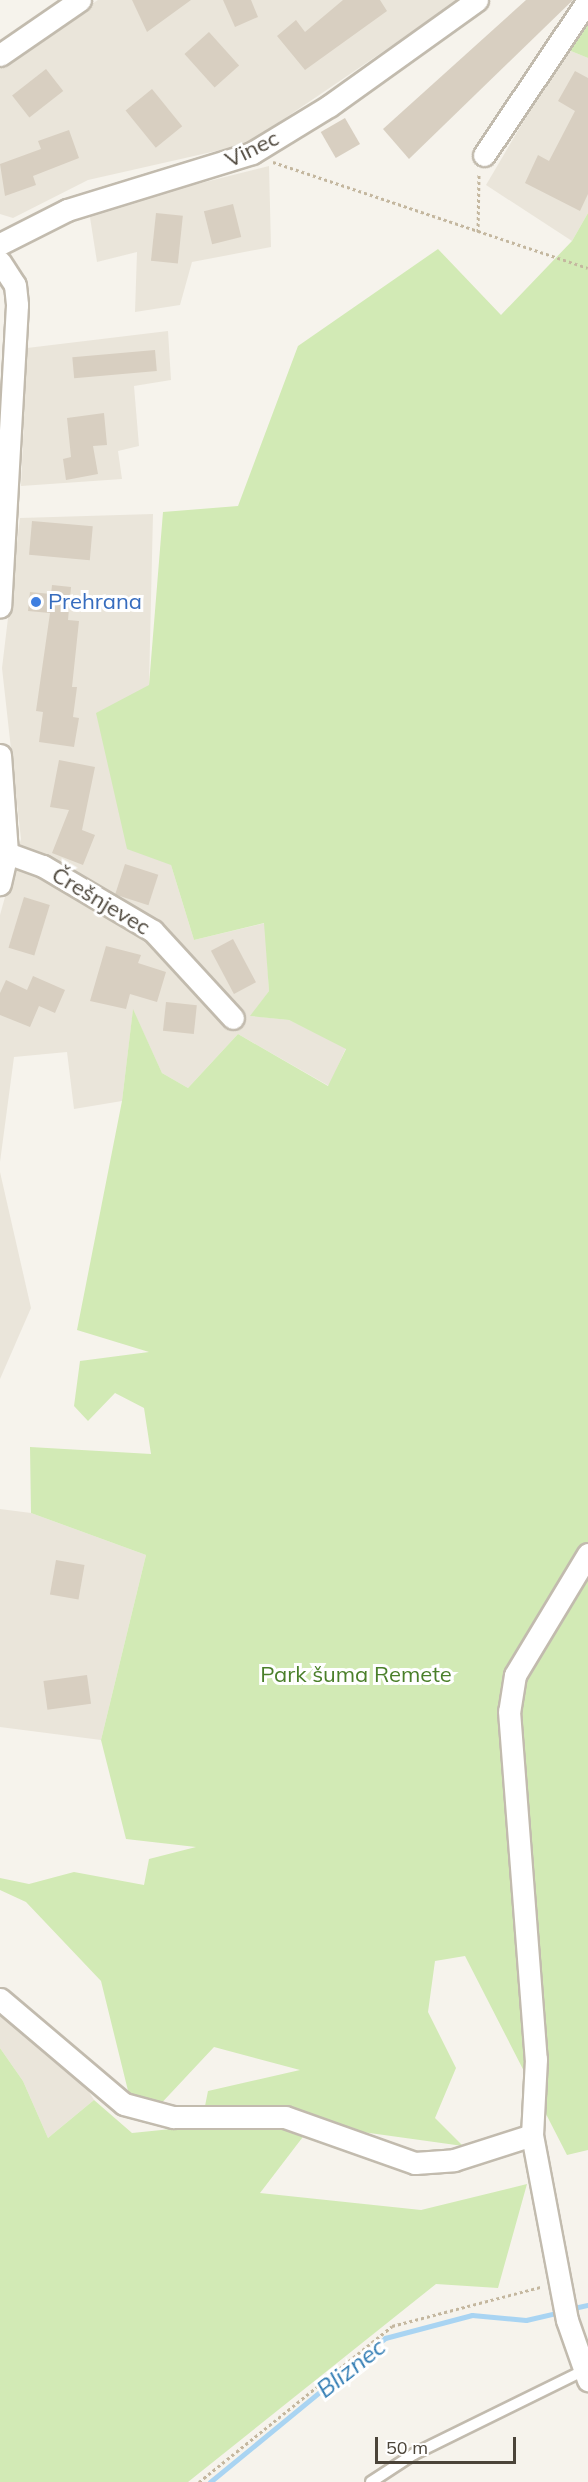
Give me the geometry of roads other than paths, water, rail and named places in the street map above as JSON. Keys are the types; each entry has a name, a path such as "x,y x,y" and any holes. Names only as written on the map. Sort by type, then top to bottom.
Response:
{"street":[{"path":"0,55 80,0"},
{"name":"Vinec","path":"0,244 67,210 252,153 328,106 477,0"},
{"path":"484,155 588,0"},
{"path":"0,262 15,285 17,305 4,476 0,607"},
{"path":"0,755 7,853 0,884"},
{"name":"Črešnjevec","path":"7,853 43,866 153,931 233,1018"},
{"path":"585,2376 563,2300 532,2135 536,2059 509,1711 515,1675 588,1554"},
{"path":"0,1999 124,2104 173,2117 285,2117 416,2163 454,2160 532,2135"}],"lane":[{"path":"371,2482 414,2454 585,2376"}],"waterway":[{"name":"Bliznec","path":"569,2309 588,2305"},
{"name":"Bliznec","path":"210,2482 385,2338 472,2315 526,2320 560,2312"}],"place":[{"name":"Prehrana","path":"36,602"}],"park label":[{"name":"Park šuma Remete","path":"356,1675"}]}
